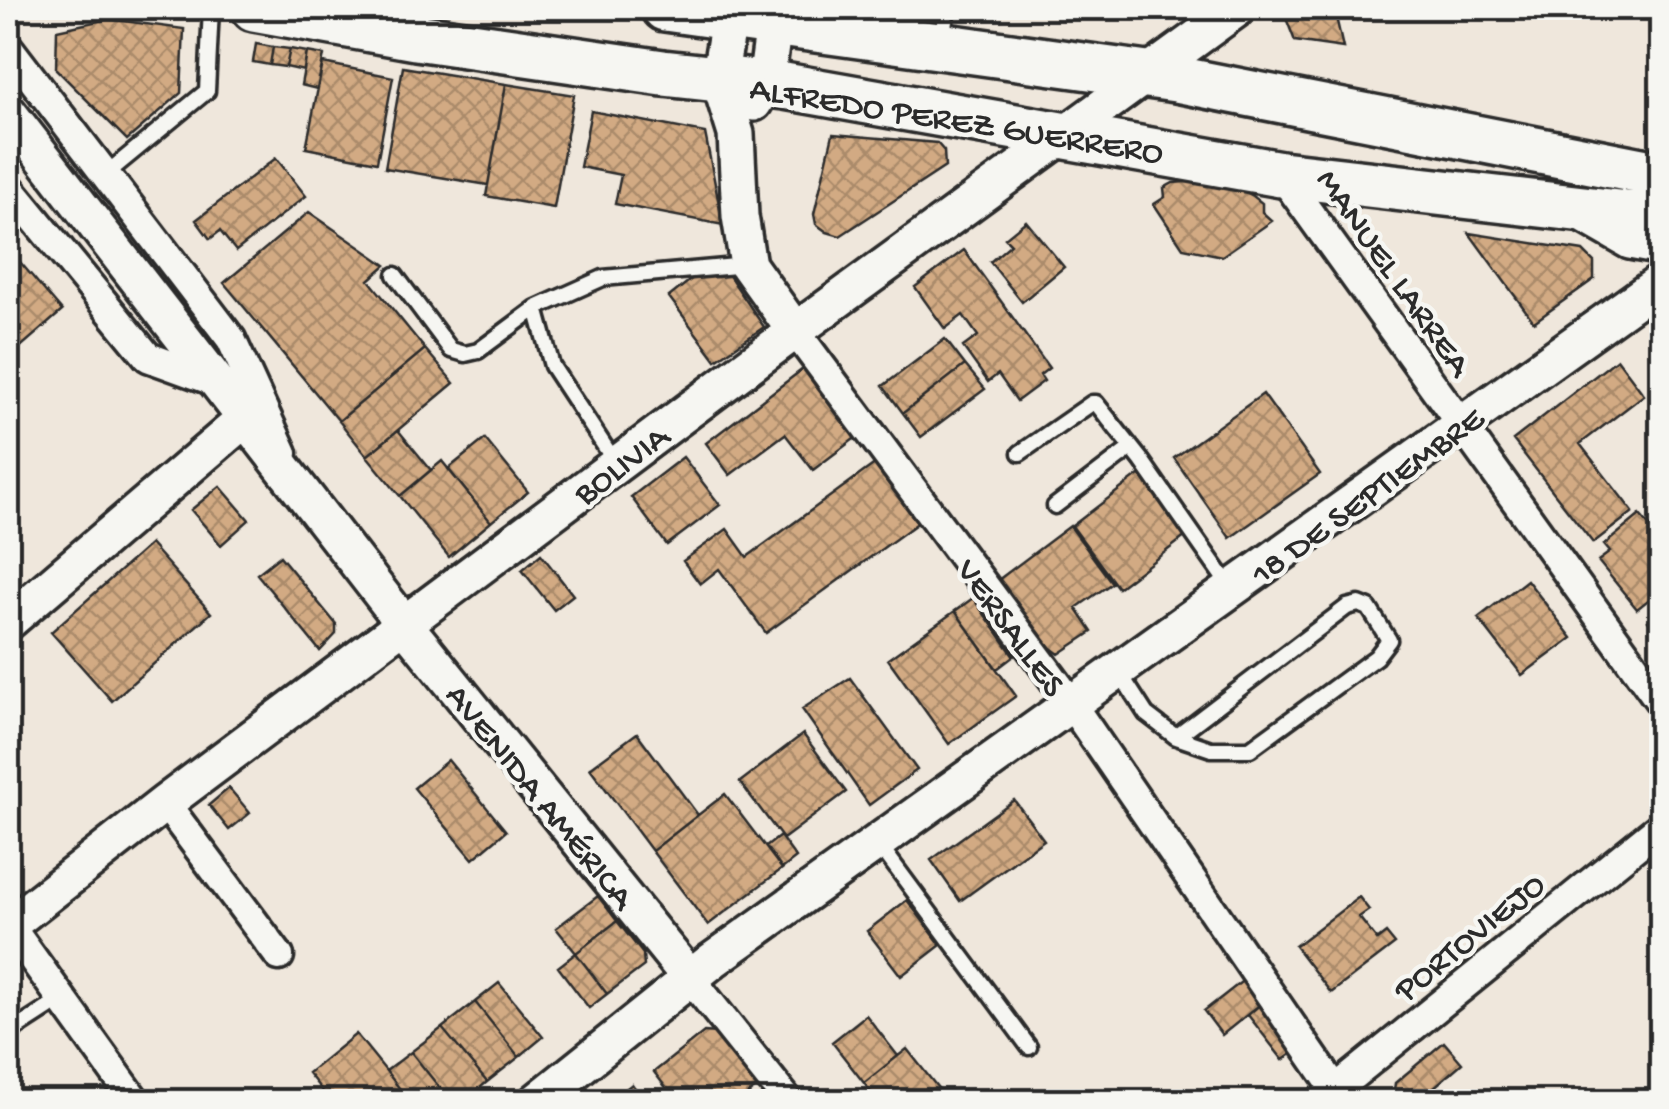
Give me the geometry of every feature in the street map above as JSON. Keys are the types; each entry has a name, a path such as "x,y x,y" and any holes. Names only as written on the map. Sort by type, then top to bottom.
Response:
{"main road":[{"name":"ALFREDO PEREZ GUERRERO","path":"254,8 416,38 766,84 1281,174 1662,218"},
{"name":"ALFREDO PEREZ GUERRERO","path":"664,8 944,27 1142,76 1195,83 1662,175"},
{"path":"1564,156 1611,144 1662,155"}],"street":[{"name":"BOLIVIA","path":"8,925 795,330 1238,8"},
{"name":"VERSALLES","path":"730,12 719,79 736,134 740,216 748,265 1070,706 1333,1098"},
{"path":"736,134 766,84 775,15"},
{"name":"AVENIDA AMÉRICA","path":"8,47 231,339 298,486"},
{"name":"AVENIDA AMÉRICA","path":"8,112 405,625 789,1102"},
{"name":"MANUEL LARREA","path":"1281,174 1662,704"},
{"path":"8,186 148,357 217,382"},
{"path":"1573,209 1630,241 1662,247"},
{"name":"18 DE SEPTIEMBRE","path":"690,978 1662,281"},
{"path":"8,622 246,418"},
{"path":"165,803 279,956"},
{"name":"PORTOVIEJO","path":"1333,1098 1662,825"},
{"path":"8,925 136,1102"},
{"path":"536,1102 690,978"}],"lane":[{"path":"106,174 208,92 211,8"},
{"path":"394,275 451,350 466,354 478,351 536,308 603,278 748,265"},
{"path":"536,308 552,366 617,466"},
{"path":"1020,453 1092,403 1099,405 1232,590"},
{"path":"1055,506 1132,448"},
{"path":"1118,672 1146,714 1176,736 1211,749 1250,749 1376,657 1388,640 1369,608 1360,604 1346,607 1176,736"},
{"path":"878,843 1029,1046"},
{"path":"8,1034 62,998"}],"building":[{"path":"1282,8 1334,8 1343,48 1295,41"},
{"path":"108,19 184,29 181,93 127,140 56,69 57,30"},
{"path":"256,44 273,47 270,65 253,62"},
{"path":"273,47 290,49 286,67 270,65"},
{"path":"290,49 307,52 304,71 286,67"},
{"path":"307,52 324,55 317,89 301,85"},
{"path":"323,63 393,77 377,162 306,148"},
{"path":"403,67 506,84 488,185 385,168"},
{"path":"506,84 574,95 554,208 486,196"},
{"path":"591,111 705,133 723,225 615,204 621,175 580,167"},
{"path":"833,134 937,143 944,151 945,167 840,236 816,224 814,214"},
{"path":"276,158 306,196 236,251 220,231 210,239 196,220"},
{"path":"1198,181 1238,188 1253,196 1272,221 1222,256 1183,248 1154,204 1165,197 1164,188 1173,183"},
{"path":"309,212 386,265 369,280 425,349 339,421 224,283"},
{"path":"1026,221 1064,267 1022,302 990,262 1011,244 1005,238"},
{"path":"1469,233 1583,251 1594,262 1594,279 1534,322"},
{"path":"964,250 1049,368 1040,375 1044,381 1017,401 998,374 988,382 963,347 978,336 963,315 945,329 915,287"},
{"path":"20,262 62,311 16,351 8,341 8,273"},
{"path":"726,271 764,327 716,360 669,297 698,274"},
{"path":"945,339 965,365 903,413 883,386"},
{"path":"425,349 454,383 367,456 339,421"},
{"path":"1617,359 1644,395 1580,444 1633,512 1593,543 1513,440"},
{"path":"965,365 985,389 921,437 903,413"},
{"path":"803,369 809,371 858,436 813,470 785,434 730,475 706,443"},
{"path":"1263,394 1320,474 1230,538 1174,458"},
{"path":"398,430 431,470 400,496 367,456"},
{"path":"485,439 528,492 491,522 448,469"},
{"path":"683,457 720,505 667,545 631,497"},
{"path":"442,461 491,522 449,557 400,496"},
{"path":"876,463 919,522 766,633 719,569 700,584 683,561 727,529 747,557"},
{"path":"1144,471 1190,533 1118,588 1072,526"},
{"path":"220,486 249,520 221,545 191,510"},
{"path":"1640,515 1662,541 1662,589 1637,609 1598,561 1610,552 1604,545"},
{"path":"1070,526 1112,583 1076,608 1092,632 1059,654 1047,645 998,580"},
{"path":"150,544 211,613 112,701 51,632"},
{"path":"541,554 573,595 554,610 522,570"},
{"path":"280,556 336,624 336,634 320,651 257,574"},
{"path":"1527,580 1572,638 1522,675 1478,618"},
{"path":"973,598 1014,656 997,669 955,611"},
{"path":"955,611 1016,696 949,744 888,659"},
{"path":"1662,611 1662,638 1648,621"},
{"path":"850,678 917,770 869,805 802,709"},
{"path":"637,733 698,815 652,851 590,768"},
{"path":"803,734 846,792 783,839 740,782"},
{"path":"448,760 506,831 473,859 414,788"},
{"path":"229,788 250,813 229,830 209,805"},
{"path":"725,794 782,869 708,925 652,851"},
{"path":"1014,800 1044,840 960,901 931,860"},
{"path":"780,836 796,858 782,869 766,847"},
{"path":"598,896 617,921 576,953 556,928"},
{"path":"1359,897 1369,910 1359,917 1377,940 1386,933 1395,944 1331,993 1295,946"},
{"path":"907,900 941,945 901,976 867,931"},
{"path":"617,921 643,954 644,966 607,994 576,953"},
{"path":"576,953 607,994 589,1008 558,967"},
{"path":"1245,979 1263,1002 1222,1035 1204,1011"},
{"path":"499,983 543,1037 519,1057 475,1002"},
{"path":"475,1002 519,1057 487,1082 442,1028"},
{"path":"1263,1002 1299,1049 1283,1060 1248,1015"},
{"path":"866,1015 898,1056 864,1083 832,1042"},
{"path":"442,1028 487,1082 463,1102 451,1102 411,1052"},
{"path":"704,1032 716,1033 758,1086 743,1102 677,1102 654,1072"},
{"path":"356,1034 410,1102 331,1102 308,1073"},
{"path":"1444,1042 1462,1063 1417,1102 1399,1102 1395,1083"},
{"path":"907,1049 949,1102 878,1102 864,1083"},
{"path":"411,1052 451,1102 410,1102 386,1071"},
{"path":"632,1084 645,1102 609,1102"}]}
